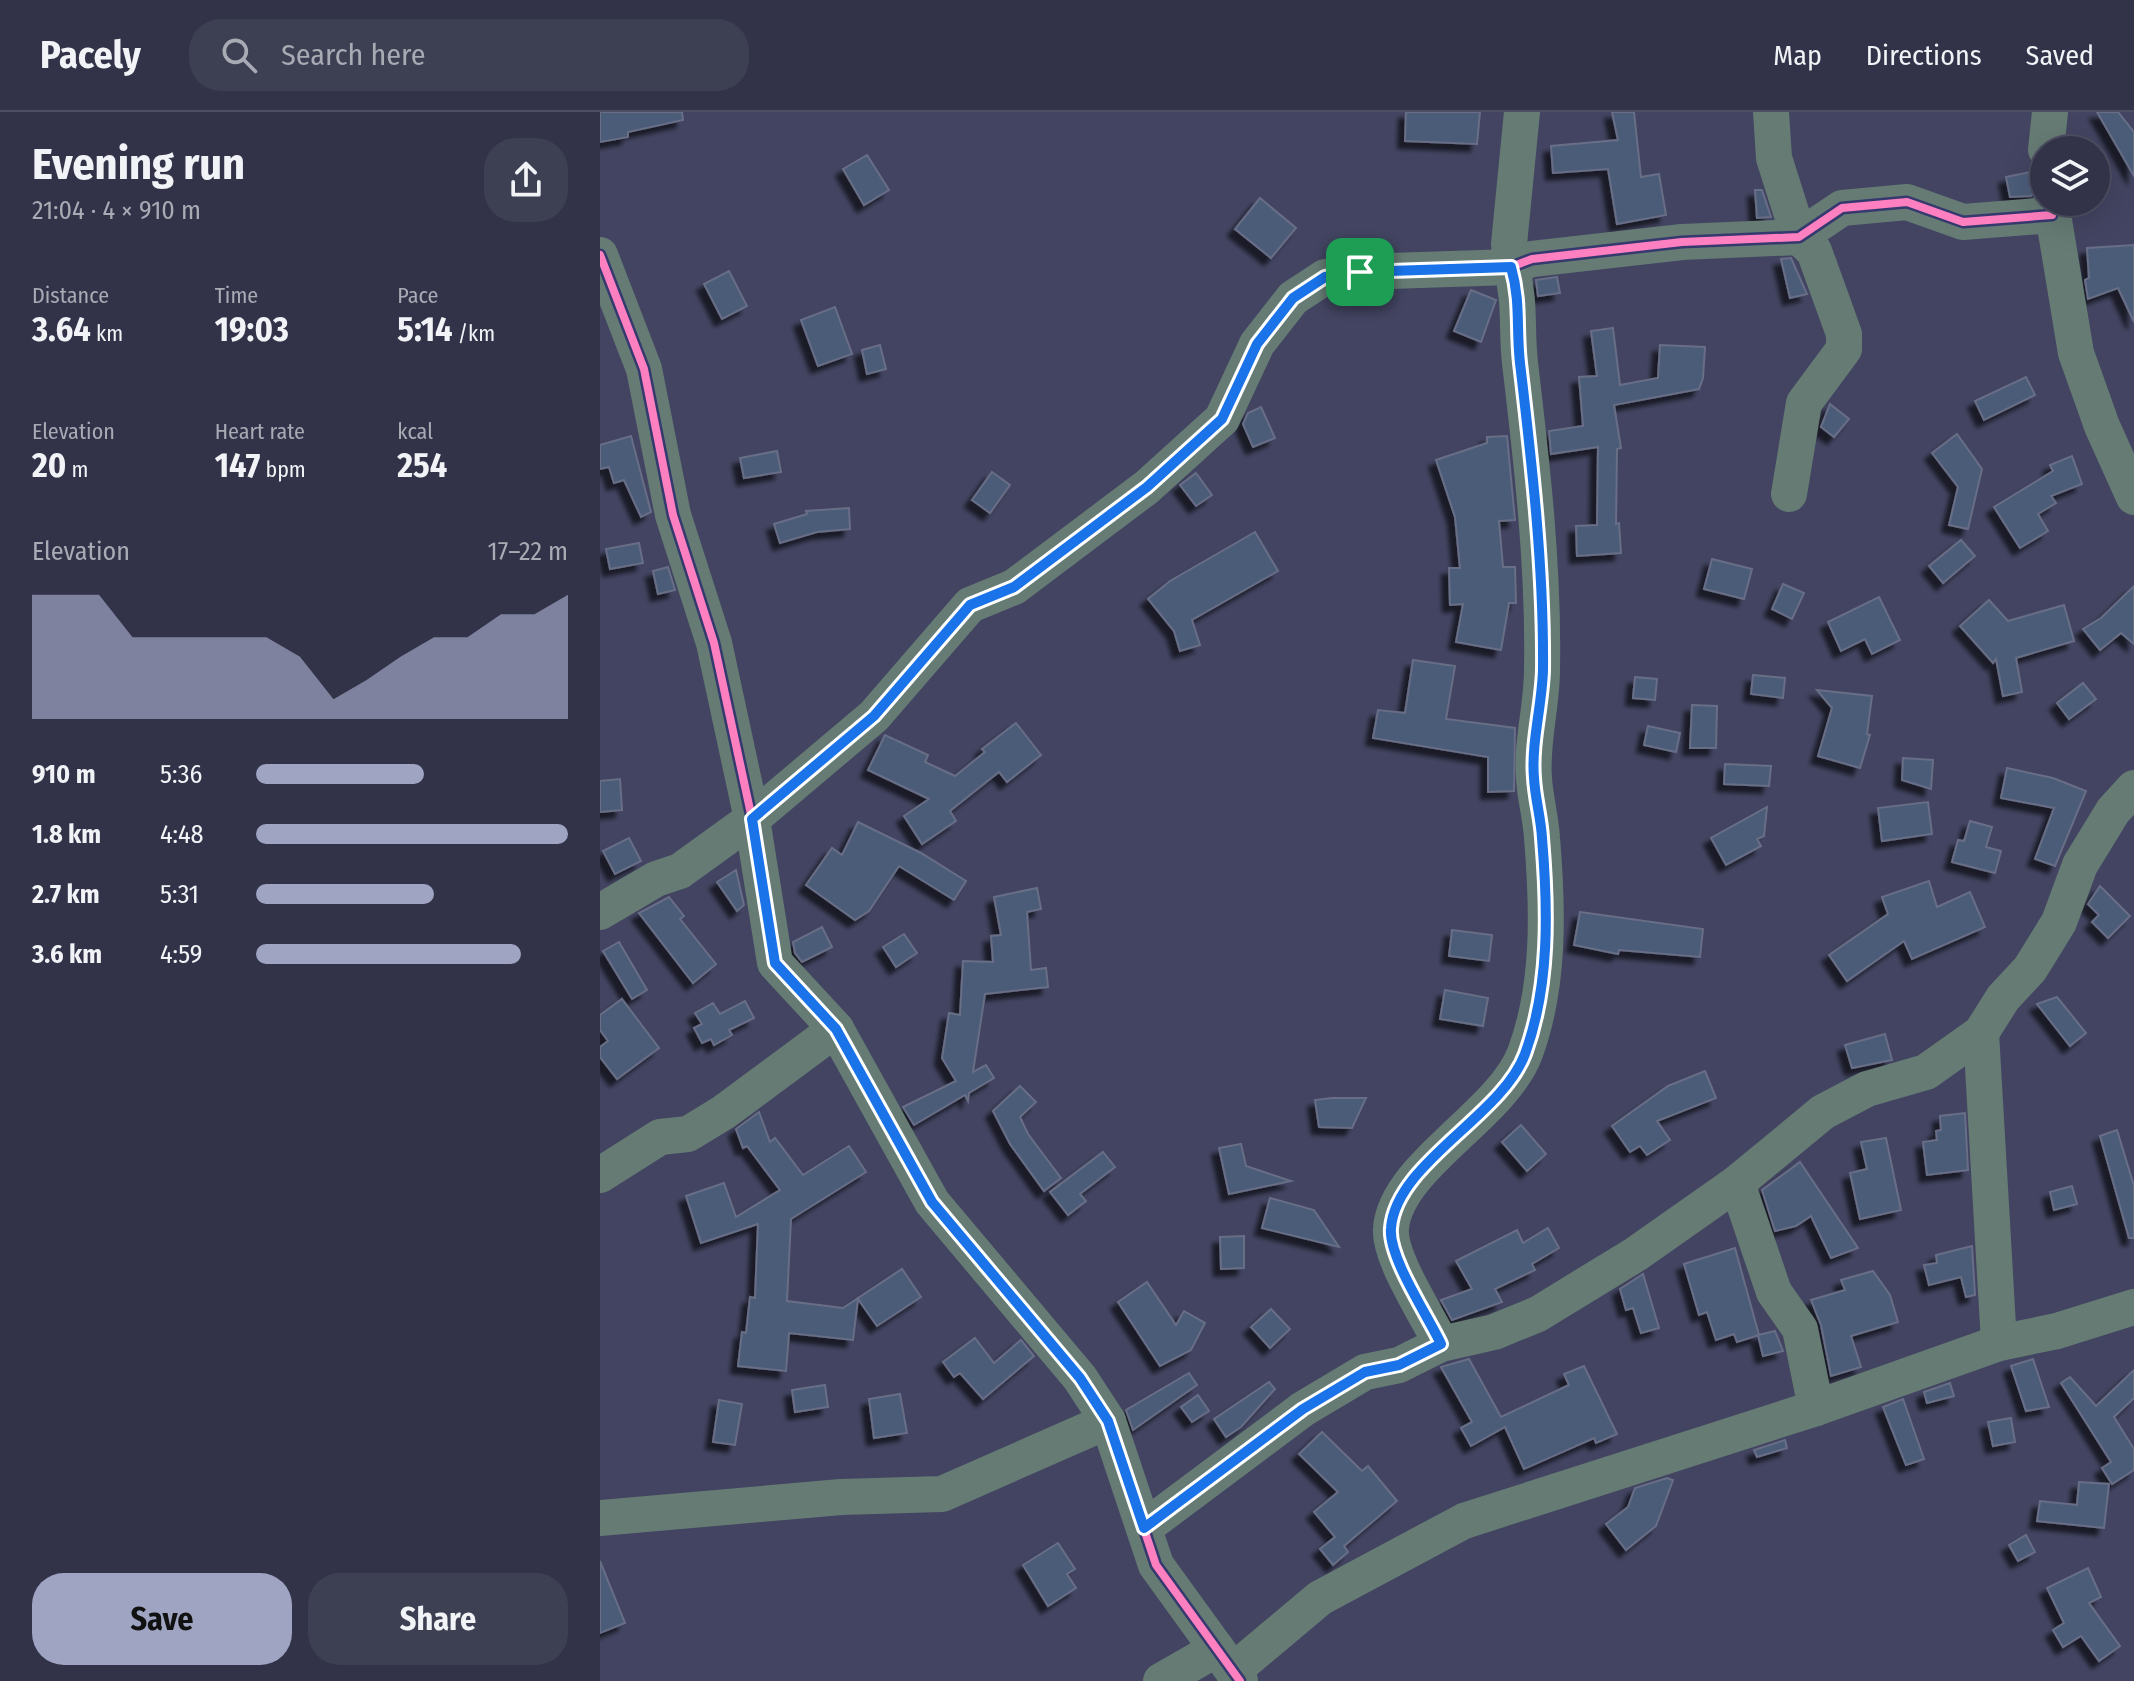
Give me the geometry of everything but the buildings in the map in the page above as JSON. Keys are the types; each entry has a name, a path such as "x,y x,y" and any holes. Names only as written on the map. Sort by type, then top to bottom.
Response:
{"street":[{"path":"1441,1344 1401,1266 1390,1230 1396,1207 1425,1167 1509,1085 1524,1056 1544,974 1545,888 1533,776 1543,669 1539,555 1519,356 1520,298 1511,267 1509,244 1522,112"},
{"path":"1771,112 1774,158 1799,237 1814,251 1844,334 1844,349 1804,403 1789,494"},
{"path":"2047,136 2050,112"},
{"path":"600,912 656,879 680,871 752,819 874,716 970,605 1014,587 1147,487 1222,419 1257,344 1293,298 1325,277 1360,272 1511,267 1532,259 1682,242 1799,237 1842,208 1855,206 1907,202 1963,222 2030,211"},
{"path":"2052,216 2076,353 2102,426 2134,497"},
{"path":"600,255 644,369 673,515 714,643 752,819 775,963 836,1029 932,1202 1080,1378 1108,1421 1156,1565 1230,1667"},
{"path":"1144,1528 1303,1409 1365,1372 1399,1365 1441,1344 1494,1332 1538,1314 1636,1254 1737,1183 1823,1112 1867,1089 1926,1072 1981,1033 2003,998 2030,969 2059,922 2080,865 2113,811 2134,788"},
{"path":"600,1175 660,1137 688,1134 724,1112 836,1029"},
{"path":"1981,1033 1999,1343"},
{"path":"1737,1183 1774,1292 1800,1329 1816,1408"},
{"path":"1161,1681 1230,1667 1320,1598 1464,1521 1816,1408 1999,1343 2128,1319"},
{"path":"600,1518 841,1497 942,1494 1108,1421"}],"cycle path":[{"path":"1441,1344 1396,1254 1391,1228 1397,1205 1411,1183 1513,1076 1525,1053 1533,1027 1545,947 1544,865 1533,765 1542,684 1541,593 1517,304 1511,267 1532,259 1682,242 1799,237 1842,208 1907,202 1963,222 2039,216"},
{"path":"600,255 644,369 673,515 714,643 752,819 775,963 836,1029 932,1202 1080,1378 1108,1421 1156,1565 1240,1681"}],"route":[{"path":"1511,267 1520,298 1519,356 1531,448 1543,669 1533,776 1542,835 1545,888 1544,974 1537,1016 1524,1056 1509,1085 1425,1167 1396,1207 1390,1230 1401,1266 1441,1344 1399,1365 1365,1372 1303,1409 1144,1528 1108,1421 1080,1378 932,1202 836,1029 775,963 752,819 874,716 970,605 1014,587 1084,531 1147,487 1222,419 1257,344 1293,298 1325,277 1360,272 1511,267"}]}
